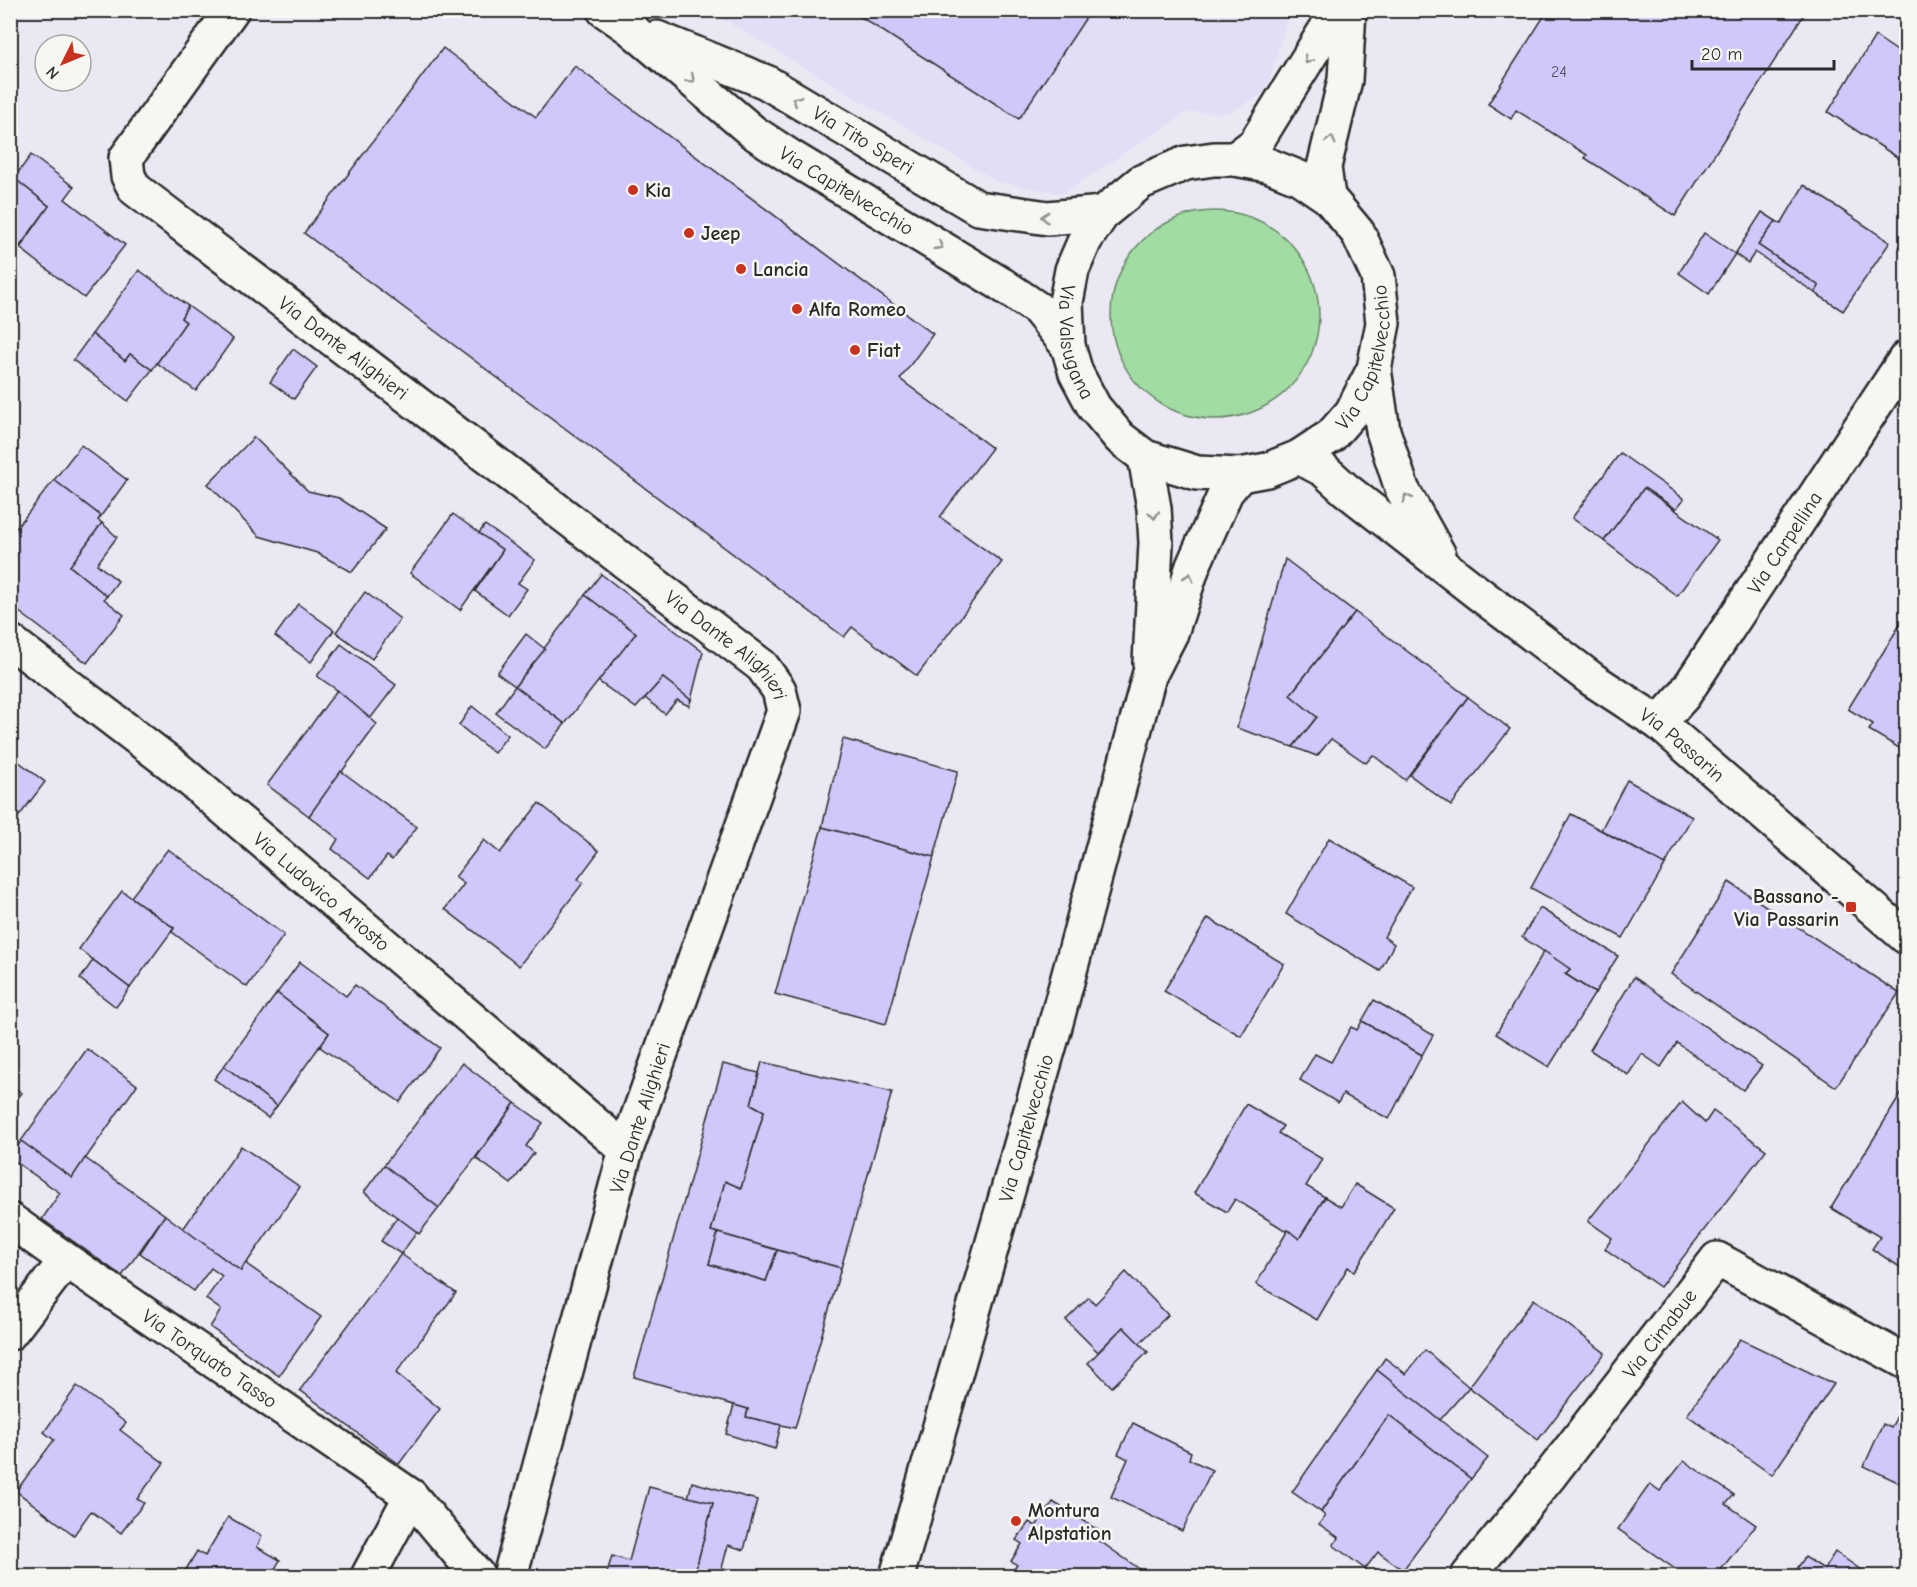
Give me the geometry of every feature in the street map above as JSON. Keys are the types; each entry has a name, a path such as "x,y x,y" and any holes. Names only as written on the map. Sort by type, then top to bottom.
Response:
{"street":[{"name":"Via Dante Alighieri","path":"232,10 126,158 128,176 135,189 762,666 779,690 784,711 626,1150 510,1576"},
{"path":"1235,159 1255,144 1338,10"},
{"path":"1328,197 1324,167 1345,80 1349,10"},
{"name":"Via Capitelvecchio","path":"617,19 753,132 1038,309 1068,346"},
{"name":"Via Tito Speri","path":"617,19 766,82 978,208 1048,218 1103,213"},
{"name":"Via Valsugana","path":"1145,457 1120,438 1094,406 1076,373 1068,346 1066,302 1072,270 1085,240 1103,213 1140,182 1186,163 1235,159 1268,165 1300,178 1328,197"},
{"name":"Via Capitelvecchio","path":"897,1576 1054,1030 1149,676 1156,543 1154,508 1145,457 1197,473 1240,475 1268,470 1299,457 1331,436 1352,412 1374,369 1383,323 1378,276 1359,233 1328,197"},
{"name":"Via Carpellina","path":"1659,723 1684,695 1906,358"},
{"name":"Via Passarin","path":"1374,369 1383,431 1402,489 1446,567"},
{"name":"Via Passarin","path":"1299,457 1324,470 1345,489 1593,680 1659,723 1906,937"},
{"name":"Via Capitelvecchio","path":"1149,676 1171,633 1193,566 1226,492 1240,475"},
{"name":"Via Ludovico Ariosto","path":"10,641 174,766 626,1150"},
{"name":"Via Torquato Tasso","path":"10,1220 411,1496 478,1576"},
{"name":"Via Cimabue","path":"1468,1576 1551,1474 1717,1258 1906,1362"},
{"path":"10,1334 66,1260"},
{"path":"368,1576 411,1496"}],"shaded area":[{"path":"709,11 1290,11 1266,92 1229,113 1188,112 1062,194 996,181"}],"green space":[{"path":"1215,211 1235,213 1264,223 1295,249 1311,275 1317,295 1319,315 1317,335 1307,364 1281,395 1255,411 1235,417 1215,419 1195,417 1166,407 1135,381 1119,355 1113,335 1111,315 1113,295 1123,266 1149,235 1175,219 1195,213"}],"building":[{"path":"850,10 1091,10 1019,119"},
{"path":"1548,10 1807,10 1675,216 1585,158 1587,155 1516,110 1511,119 1488,104"},
{"path":"1875,36 1906,57 1906,163 1828,112"},
{"path":"443,48 536,117 575,66 933,334 900,379 992,448 940,517 1002,562 917,676 852,627 844,637 304,233"},
{"path":"31,155 74,187 65,199 125,245 84,298 20,248 49,206 14,178"},
{"path":"14,178 49,206 10,260 10,183"},
{"path":"1804,185 1890,242 1843,311 1815,293 1819,286 1758,245 1776,221 1781,224"},
{"path":"1762,212 1776,221 1758,245 1819,286 1815,293 1755,252 1748,263 1735,254"},
{"path":"1704,233 1735,254 1709,294 1679,273"},
{"path":"139,270 188,306 181,318 186,322 152,370 130,354 125,361 92,334"},
{"path":"188,306 233,339 196,391 157,363 186,322 181,318"},
{"path":"92,334 125,361 130,354 152,370 128,401 73,360"},
{"path":"293,349 317,367 294,399 270,382"},
{"path":"254,437 308,491 339,498 386,529 352,572 317,553 259,536 208,484"},
{"path":"81,445 127,480 101,516 54,480"},
{"path":"1620,453 1684,499 1676,509 1644,488 1604,541 1572,518"},
{"path":"54,480 101,516 98,520 102,523 70,566 107,596 104,599 124,615 87,663 10,605 10,536"},
{"path":"1644,488 1718,540 1677,596 1604,541"},
{"path":"453,514 503,550 460,610 410,573"},
{"path":"102,523 117,537 97,564 118,581 107,596 70,566"},
{"path":"485,525 535,560 518,583 527,589 508,615 475,591 503,550 479,533"},
{"path":"1285,559 1355,612 1290,695 1317,717 1293,747 1237,728"},
{"path":"601,574 703,652 691,700 663,678 636,708 598,681 636,633 585,595"},
{"path":"365,592 400,619 372,659 336,632"},
{"path":"585,595 636,633 565,724 515,686"},
{"path":"298,604 334,630 311,662 275,636"},
{"path":"1355,612 1468,697 1405,780 1373,755 1366,763 1331,739 1317,756 1293,747 1317,717 1290,695"},
{"path":"1906,615 1906,747 1904,751 1869,730 1873,724 1848,709"},
{"path":"526,634 545,649 515,686 497,673"},
{"path":"341,644 396,685 370,719 317,676"},
{"path":"663,678 691,700 689,706 677,700 665,714 645,698"},
{"path":"515,686 565,724 545,749 496,713"},
{"path":"337,690 377,724 309,816 267,785"},
{"path":"1468,697 1510,729 1451,806 1410,775"},
{"path":"472,706 508,735 494,753 459,725"},
{"path":"843,739 958,771 934,857 822,827"},
{"path":"10,755 45,782 10,828"},
{"path":"341,771 417,827 392,860 387,856 370,878 332,849 338,839 309,816"},
{"path":"1627,780 1692,817 1665,865 1601,830"},
{"path":"539,803 599,851 578,879 583,883 519,966 445,909 464,884 455,877 484,840 500,853"},
{"path":"1571,814 1665,865 1623,938 1531,888"},
{"path":"822,827 934,857 886,1024 775,994"},
{"path":"1329,838 1412,887 1384,937 1394,944 1380,971 1286,914"},
{"path":"168,849 284,935 247,987 172,932 174,928 131,897"},
{"path":"1729,882 1899,993 1836,1087 1671,974"},
{"path":"122,891 174,928 130,988 79,949"},
{"path":"1540,908 1618,956 1595,993 1565,974 1570,969 1522,937"},
{"path":"1208,918 1284,964 1241,1036 1164,991"},
{"path":"1544,951 1570,969 1565,974 1595,993 1549,1067 1496,1034"},
{"path":"93,960 130,988 116,1007 80,979"},
{"path":"300,962 346,996 355,985 440,1048 400,1102 320,1047 329,1033 277,993"},
{"path":"1634,977 1762,1066 1743,1090 1677,1043 1661,1067 1642,1054 1628,1075 1590,1050"},
{"path":"277,993 329,1033 277,1106 224,1066"},
{"path":"1374,1000 1433,1035 1422,1055 1362,1021"},
{"path":"1362,1021 1422,1055 1389,1119 1343,1094 1338,1103 1300,1080 1315,1054 1331,1062 1351,1027 1357,1030"},
{"path":"87,1049 137,1085 72,1178 21,1141"},
{"path":"762,1062 892,1092 841,1268 711,1231 725,1181 741,1188 764,1111 751,1104"},
{"path":"462,1063 515,1103 439,1208 384,1165"},
{"path":"723,1064 759,1073 751,1104 764,1111 741,1188 725,1181 711,1231 718,1233 709,1264 766,1281 777,1250 841,1268 795,1428 746,1417 748,1409 634,1377"},
{"path":"224,1066 277,1106 268,1118 214,1079"},
{"path":"10,1085 22,1093 10,1108"},
{"path":"1906,1086 1906,1271 1872,1249 1880,1237 1831,1208"},
{"path":"1682,1102 1705,1123 1713,1111 1766,1150 1660,1287 1605,1249 1612,1238 1588,1221"},
{"path":"515,1103 543,1123 526,1146 534,1153 511,1184 476,1158"},
{"path":"1246,1104 1283,1126 1278,1133 1322,1159 1306,1186 1325,1197 1299,1239 1235,1199 1227,1212 1194,1193"},
{"path":"21,1141 72,1178 85,1158 165,1215 122,1276 42,1219 60,1193 10,1158"},
{"path":"241,1146 300,1187 241,1271 183,1229"},
{"path":"384,1165 439,1208 419,1234 364,1192"},
{"path":"1355,1184 1394,1208 1354,1272 1348,1267 1317,1320 1256,1284 1288,1230 1299,1239 1325,1197 1341,1207"},
{"path":"165,1215 241,1271 245,1263 321,1317 279,1376 210,1327 221,1310 206,1299 222,1276 211,1268 194,1291 140,1253"},
{"path":"397,1217 417,1232 401,1254 381,1241"},
{"path":"718,1233 777,1250 766,1281 709,1264"},
{"path":"401,1254 456,1293 396,1373 440,1409 399,1464 300,1390"},
{"path":"1126,1272 1168,1315 1139,1344 1123,1327 1098,1352 1066,1320 1089,1297 1095,1304"},
{"path":"1534,1299 1605,1353 1538,1440 1469,1387"},
{"path":"1123,1327 1148,1352 1112,1387 1088,1363"},
{"path":"1740,1339 1834,1384 1772,1475 1687,1415"},
{"path":"1425,1350 1469,1387 1440,1420 1377,1370 1385,1358 1406,1374"},
{"path":"1377,1370 1488,1458 1471,1479 1389,1415 1321,1512 1292,1492"},
{"path":"77,1386 126,1423 120,1430 164,1463 137,1499 144,1503 121,1533 91,1511 74,1535 16,1491 54,1440 44,1432"},
{"path":"734,1405 748,1409 746,1417 781,1425 775,1449 726,1434"},
{"path":"1900,1410 1906,1413 1906,1486 1864,1466 1883,1424 1891,1428"},
{"path":"1389,1415 1471,1479 1403,1570 1378,1552 1365,1569 1333,1545 1339,1538 1319,1524 1325,1516 1321,1512"},
{"path":"1133,1423 1191,1452 1189,1459 1212,1470 1182,1531 1111,1497 1128,1459 1118,1454"},
{"path":"1684,1461 1734,1495 1726,1504 1756,1525 1716,1576 1685,1576 1618,1529 1650,1484 1660,1491"},
{"path":"692,1482 757,1500 744,1550 728,1545 720,1576 694,1576 713,1503 688,1498"},
{"path":"649,1487 713,1503 694,1576 606,1576 612,1556 629,1561"},
{"path":"1053,1502 1101,1532 1097,1539 1148,1575 1009,1576 1017,1565 1011,1561 1022,1544 1016,1540 1029,1522 1036,1526"},
{"path":"228,1517 262,1536 257,1547 280,1560 271,1576 182,1576 197,1551 205,1556"},
{"path":"1835,1552 1870,1576 1792,1576 1805,1557 1824,1569"}],"place":[{"name":"Kia","path":"633,190"},
{"name":"Jeep","path":"689,233"},
{"name":"Lancia","path":"741,269"},
{"name":"Alfa Romeo","path":"797,309"},
{"name":"Fiat","path":"855,350"},
{"name":"Bassano - Via Passarin","path":"1851,907"},
{"name":"Montura Alpstation","path":"1016,1521"}]}
